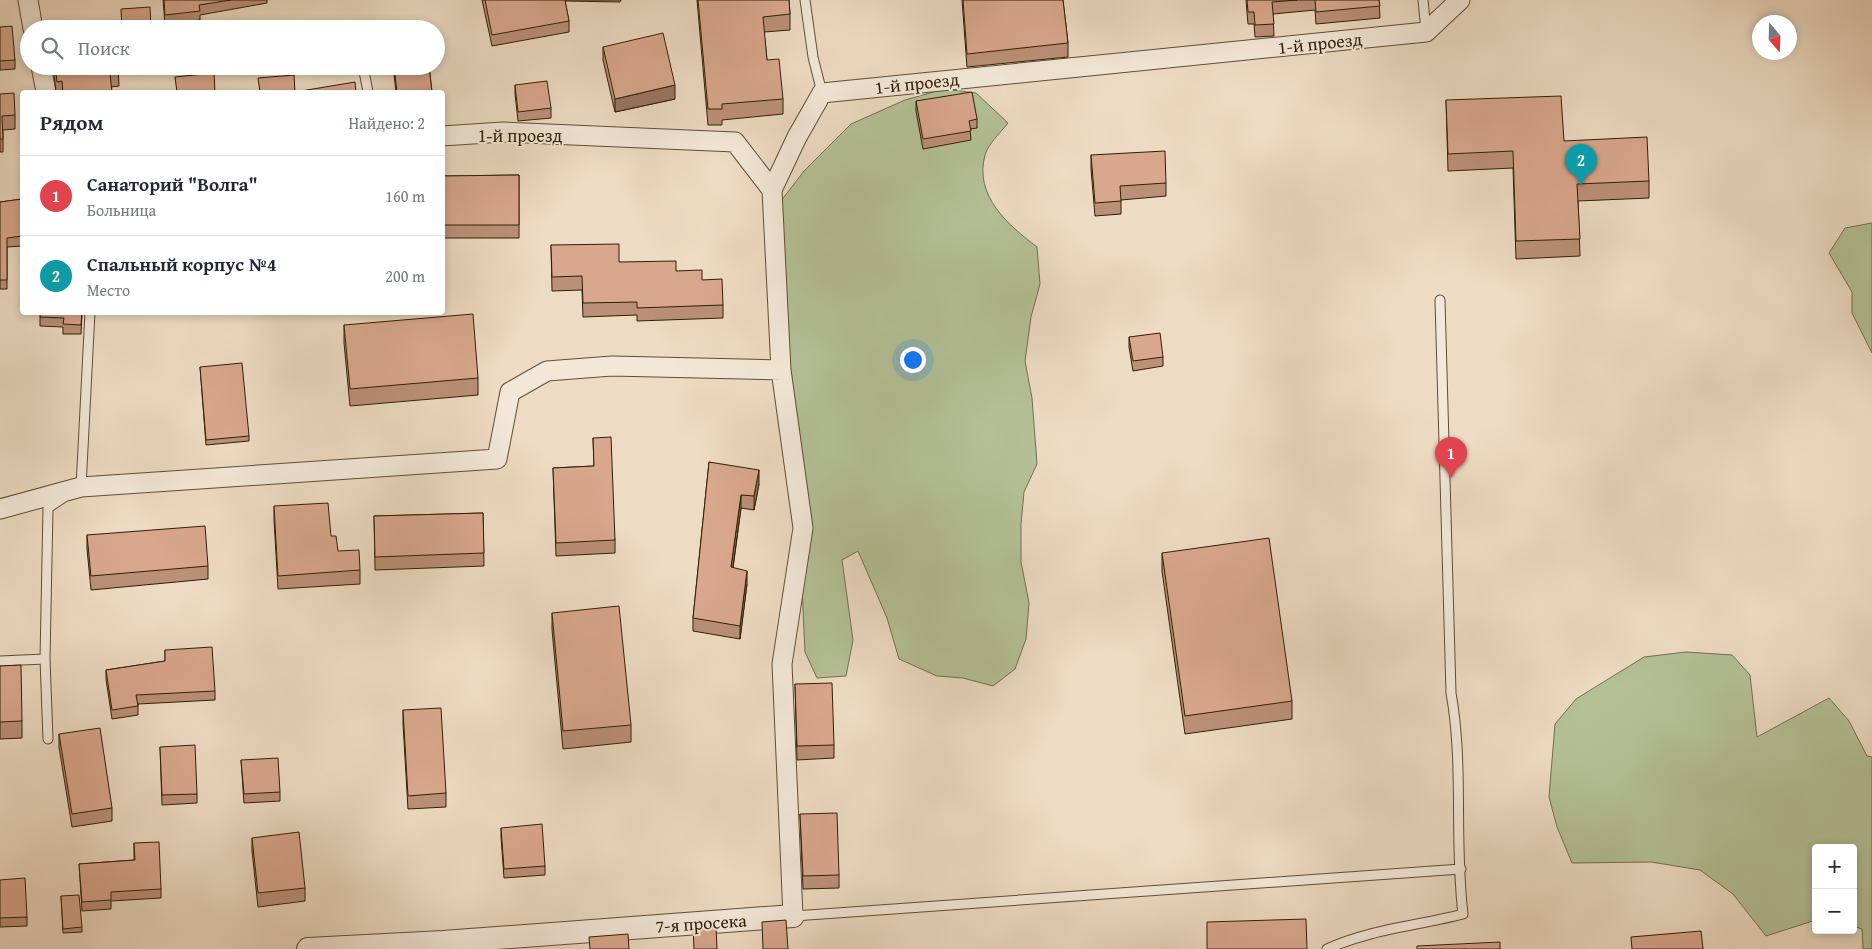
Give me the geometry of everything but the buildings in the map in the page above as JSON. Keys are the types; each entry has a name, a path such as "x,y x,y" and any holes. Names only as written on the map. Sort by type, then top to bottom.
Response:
{"street":[{"path":"28,0 32,20"},
{"path":"1426,32 1460,0"},
{"name":"1-й проезд","path":"822,93 1426,32"},
{"path":"43,75 46,90"},
{"path":"794,916 782,664 803,528 781,370 772,190 797,138 822,93"},
{"name":"1-й проезд","path":"445,136 503,132 735,142 772,190"},
{"path":"0,509 81,487 497,459 510,392 547,371 612,366 781,370"},
{"name":"7-я просека","path":"308,949 445,946 794,916"}],"lane":[{"path":"805,0 813,57 822,93"},
{"path":"1423,0 1426,32"},
{"path":"365,75 368,90"},
{"path":"1327,949 1350,939 1386,929 1463,914 1460,886 1458,730 1451,692 1440,300"},
{"path":"48,740 45,659 48,508 81,487 90,315"},
{"path":"0,661 45,659"},
{"path":"794,916 1461,869"}],"green space":[{"path":"944,89 976,93 1008,123 992,142 985,155 984,184 996,208 1005,219 1037,247 1040,284 1031,317 1025,361 1032,398 1037,464 1024,492 1021,524 1021,562 1029,603 1026,639 1015,669 993,686 963,678 937,676 899,659 887,618 858,551 842,560 853,640 846,676 817,678 805,652 801,566 774,210 804,171 851,124 905,100"},
{"path":"1872,223 1872,353 1852,313 1852,292 1829,253 1845,228"},
{"path":"1686,652 1732,655 1750,675 1757,737 1829,698 1849,721 1867,756 1872,757 1872,949 1863,949 1862,929 1857,927 1857,844 1812,844 1812,921 1766,936 1733,894 1700,870 1651,862 1572,863 1557,827 1549,797 1555,724 1576,699 1644,657"}],"place":[{"name":"Спальный корпус №4","path":"1581,185"},
{"name":"Санаторий \"Волга\"","path":"1451,478"}]}
